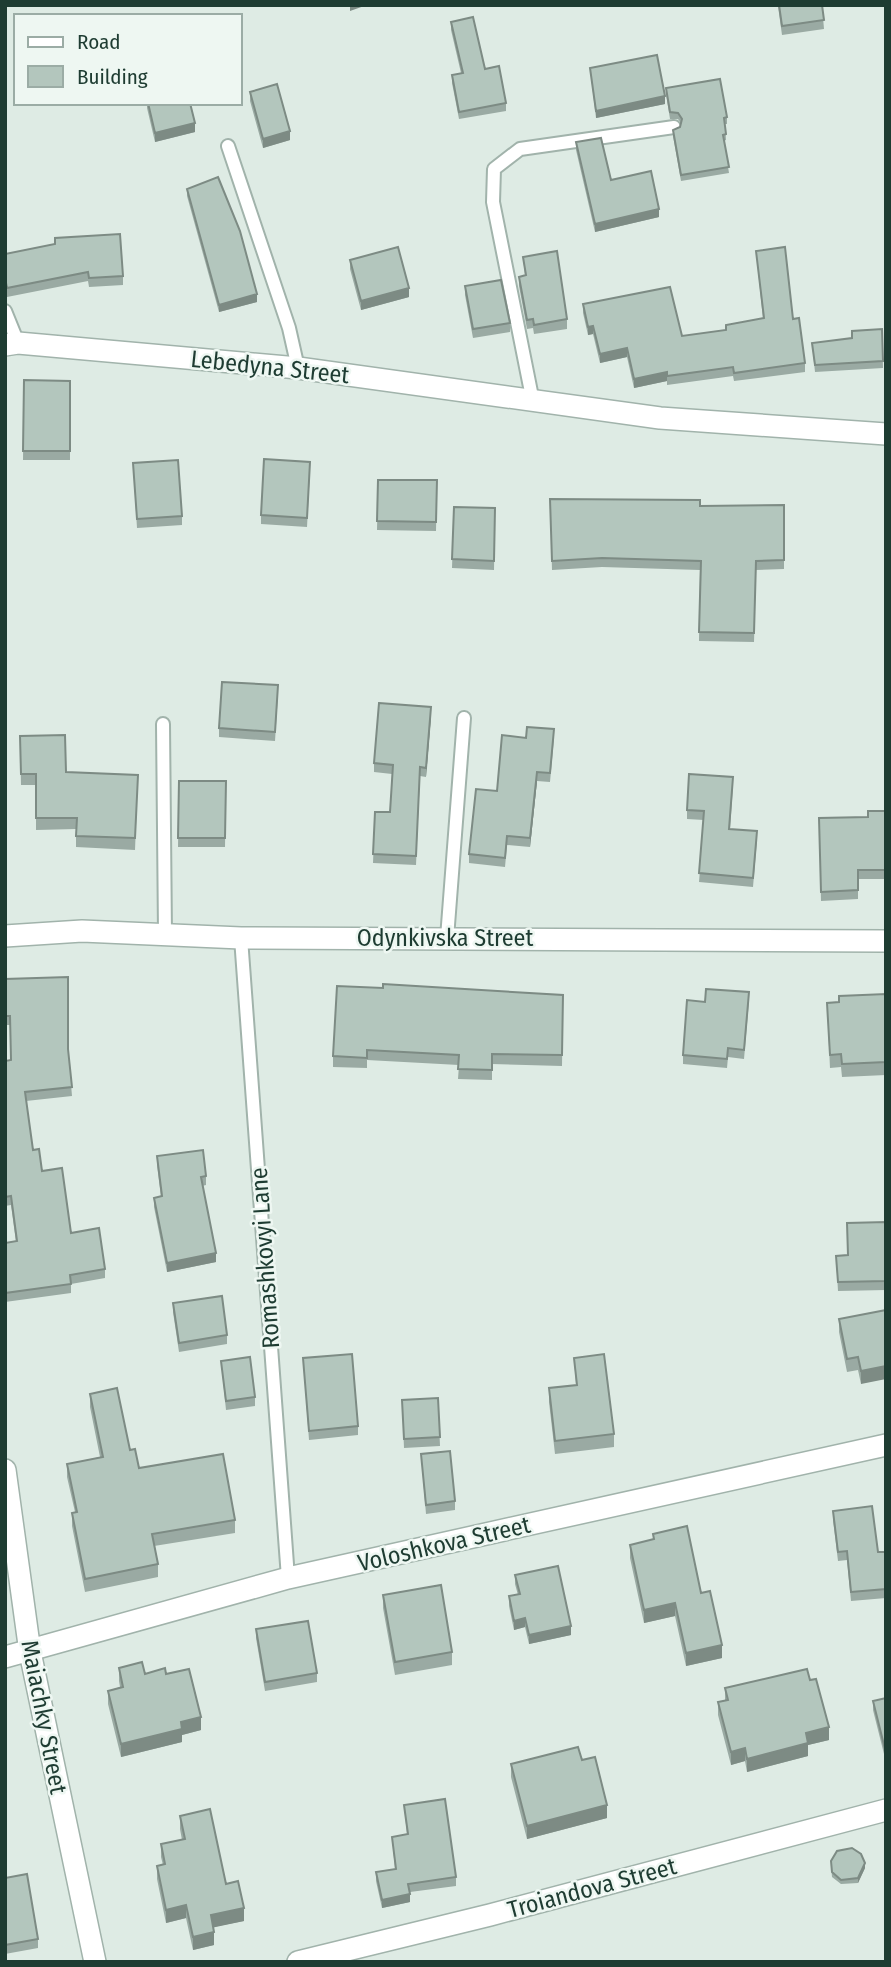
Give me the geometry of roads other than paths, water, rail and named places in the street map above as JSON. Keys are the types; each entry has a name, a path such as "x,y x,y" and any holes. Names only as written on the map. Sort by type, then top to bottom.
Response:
{"street":[{"name":"Lebedyna Street","path":"12,344 298,368 660,418 886,434"},
{"name":"Odynkivska Street","path":"5,936 82,931 241,937 886,941"},
{"name":"Voloshkova Street","path":"5,1657 288,1578 886,1445"},
{"name":"Maiachky Street","path":"5,1470 30,1652 95,1962"},
{"name":"Troiandova Street","path":"298,1962 490,1915 886,1810"}],"lane":[{"path":"533,402 493,202 494,169 520,149 674,127"},
{"path":"228,146 289,327 298,368"},
{"path":"5,311 12,344"},
{"path":"447,938 464,718"},
{"path":"163,724 165,934"},
{"name":"Romashkovyi Lane","path":"241,937 288,1578"}]}
